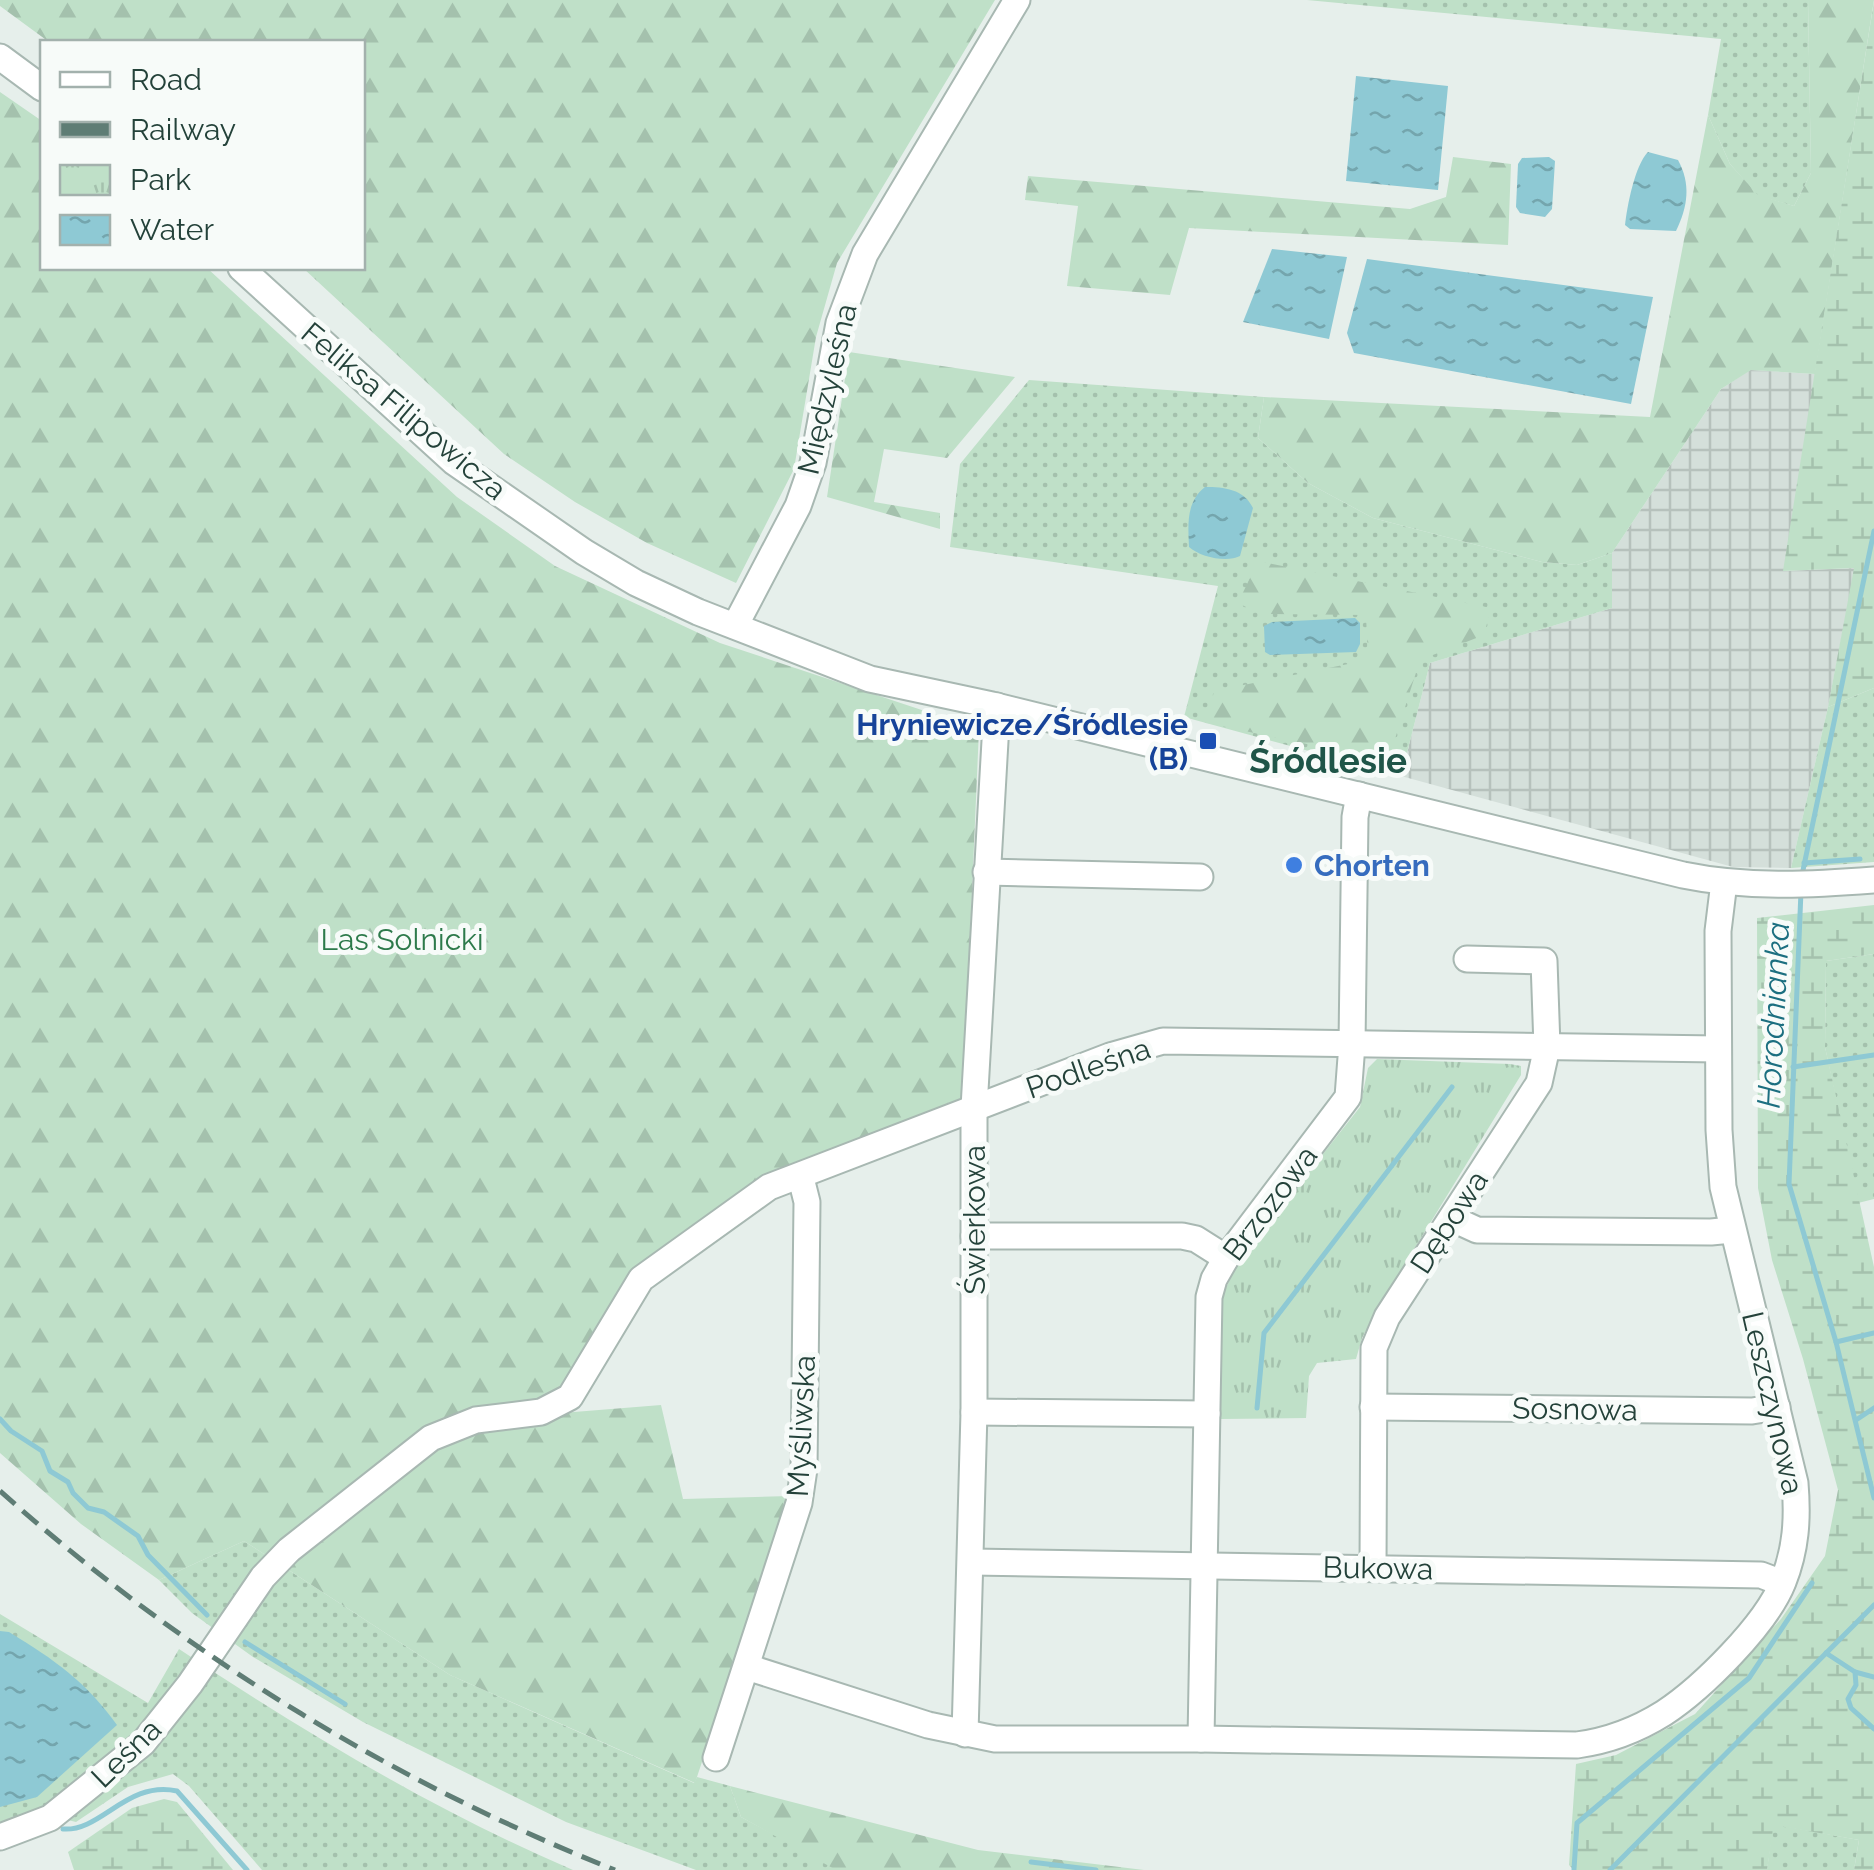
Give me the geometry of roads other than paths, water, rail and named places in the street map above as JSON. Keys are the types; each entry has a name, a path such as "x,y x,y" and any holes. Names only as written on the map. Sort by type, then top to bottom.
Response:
{"street":[{"name":"Międzyleśna","path":"734,626 798,506 823,425 838,323 865,254 1017,0"},
{"path":"0,56 40,86"},
{"name":"Feliksa Filipowicza","path":"243,270 416,430 568,542 636,583 870,679 998,706 1644,866 1724,882 1825,884 1874,880"},
{"name":"Świerkowa","path":"966,1734 974,1412 974,1108 998,706"},
{"name":"Brzozowa","path":"1200,1738 1209,1297 1226,1258 1348,1097 1355,817 1359,795"},
{"path":"986,872 1200,877"},
{"name":"Leszczynowa","path":"966,1734 995,1739 1593,1743 1623,1734 1664,1713 1746,1638 1782,1584 1794,1550 1798,1518 1795,1484 1723,1187 1718,932 1724,882"},
{"name":"Dębowa","path":"1373,1567 1374,1348 1386,1317 1539,1084 1547,1047 1544,960 1467,959"},
{"name":"Podleśna","path":"570,1396 640,1279 769,1187 801,1178 1110,1056 1163,1042 1718,1049"},
{"name":"Myśliwska","path":"716,1758 799,1503 804,1469 807,1202 801,1178"},
{"path":"1453,1219 1477,1230 1732,1230"},
{"path":"974,1236 1182,1236 1196,1238 1226,1258"},
{"name":"Leśna","path":"0,1836 50,1818 143,1743 190,1684 263,1577 289,1550 431,1438 476,1420 540,1412 570,1396"},
{"name":"Sosnowa","path":"1373,1408 1752,1411 1777,1406"},
{"path":"974,1412 1207,1414"},
{"name":"Bukowa","path":"972,1562 1761,1576 1782,1584"},
{"path":"746,1666 966,1734"}],"water":[{"path":"1356,76 1448,86 1438,190 1346,181"},
{"path":"1648,152 1678,160 1682,169 1686,195 1676,231 1630,229 1625,225 1636,176"},
{"path":"1549,157 1555,161 1552,209 1545,217 1520,213 1516,207 1518,164 1522,158"},
{"path":"1272,249 1347,257 1329,339 1243,322"},
{"path":"1367,259 1653,297 1631,404 1354,353 1347,333"},
{"path":"1205,487 1239,493 1253,508 1240,556 1214,558 1189,547 1191,507"},
{"path":"1355,618 1360,623 1356,652 1265,652 1264,626 1272,622"},
{"path":"0,1631 9,1632 68,1672 117,1725 37,1797 0,1807"}],"waterway":[{"name":"Horodnianka","path":"1802,875 1874,531"},
{"path":"1804,863 1860,859"},
{"name":"Horodnianka","path":"1801,891 1789,1184 1836,1342 1874,1498"},
{"path":"1793,1067 1874,1055"},
{"path":"1257,1408 1264,1333 1452,1087"},
{"path":"1836,1342 1874,1333"},
{"path":"1856,1420 1874,1408"},
{"path":"0,1419 42,1451 50,1471 68,1482 88,1508 104,1512 138,1536 148,1555 207,1615"},
{"path":"1574,1869 1577,1823 1749,1678 1812,1583"},
{"name":"Horodnianka","path":"1610,1870 1874,1605"},
{"path":"245,1642 345,1704"},
{"path":"1826,1653 1855,1672 1856,1685 1848,1699 1851,1708 1874,1729"},
{"path":"1855,1672 1874,1677"},
{"path":"63,1829 90,1823 143,1793 177,1791 247,1870"},
{"path":"1031,1862 1096,1870"}],"railway":[{"path":"0,1491 141,1606 291,1708 449,1796 615,1870"}],"place":[{"name":"Hryniewicze/Śródlesie (B)","path":"1208,741"},
{"name":"Chorten","path":"1294,865"}],"district":[{"name":"Śródlesie","path":"1328,760"}],"park label":[{"name":"Las Solnicki","path":"402,939"}]}
